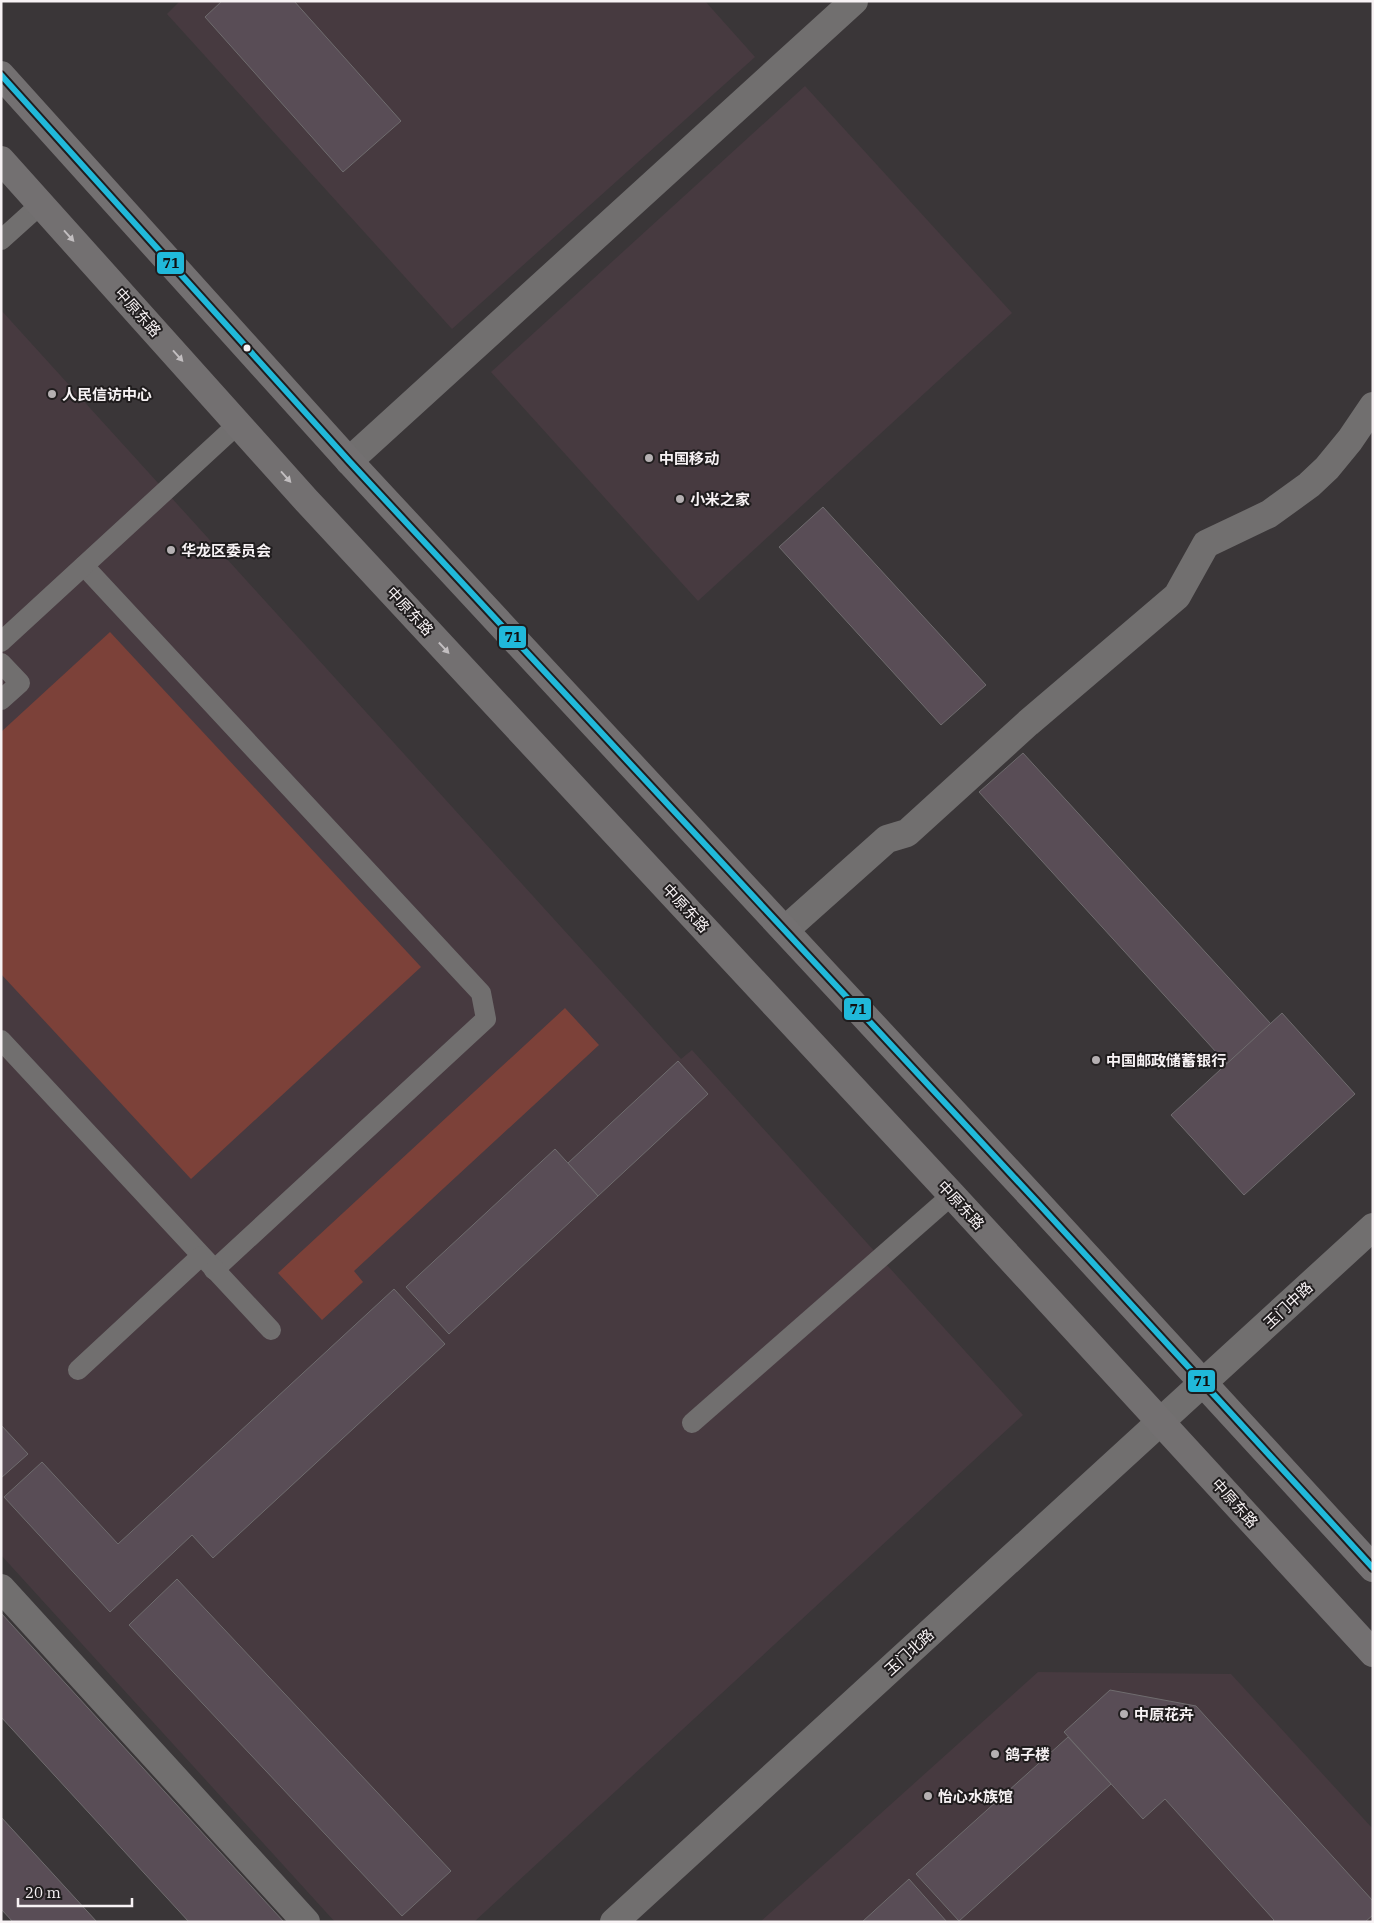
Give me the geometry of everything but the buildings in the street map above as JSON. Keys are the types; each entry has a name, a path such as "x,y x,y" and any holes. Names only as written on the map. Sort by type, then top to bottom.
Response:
{"main road":[{"path":"1,75 349,461 785,930 1373,1568"},
{"name":"中原东路","path":"1,160 238,424 1373,1653"}],"street":[{"path":"349,461 854,1"},
{"path":"785,930 887,839 908,833 1028,723 1177,596 1206,544 1269,514 1309,485 1327,468 1350,440 1373,406"},
{"name":"玉门中路","path":"1203,1383 1373,1227"},
{"name":"玉门北路","path":"614,1922 1203,1383"},
{"path":"1,1588 306,1922"}],"lane":[{"path":"1,240 41,204"},
{"path":"1,642 238,424"},
{"path":"78,1370 208,1263 486,1019 481,994 84,566"},
{"path":"1,663 20,682 1,700"},
{"path":"1,1040 270,1330"},
{"path":"692,1423 952,1195"}],"shaded area":[{"path":"180,1 705,1 755,57 452,329 167,14"},
{"path":"805,86 1012,313 698,601 491,372"},
{"path":"1,310 681,1059 692,1050 1023,1415 474,1922 335,1922 1,1555"},
{"path":"110,632 421,967 191,1179 1,974 1,732"},
{"path":"565,1008 599,1045 354,1271 363,1282 322,1320 278,1273"},
{"path":"1038,1672 1231,1674 1373,1829 1373,1922 760,1922"}],"transit line":[{"name":"71","path":"1,75 349,461 1037,1202 1373,1568"}],"place":[{"name":"人民信访中心","path":"52,394"},
{"name":"中国移动","path":"649,458"},
{"name":"小米之家","path":"680,499"},
{"name":"华龙区委员会","path":"171,550"},
{"name":"中国邮政储蓄银行","path":"1096,1060"},
{"name":"中原花卉","path":"1124,1714"},
{"name":"鸽子楼","path":"995,1754"},
{"name":"怡心水族馆","path":"928,1796"}]}
